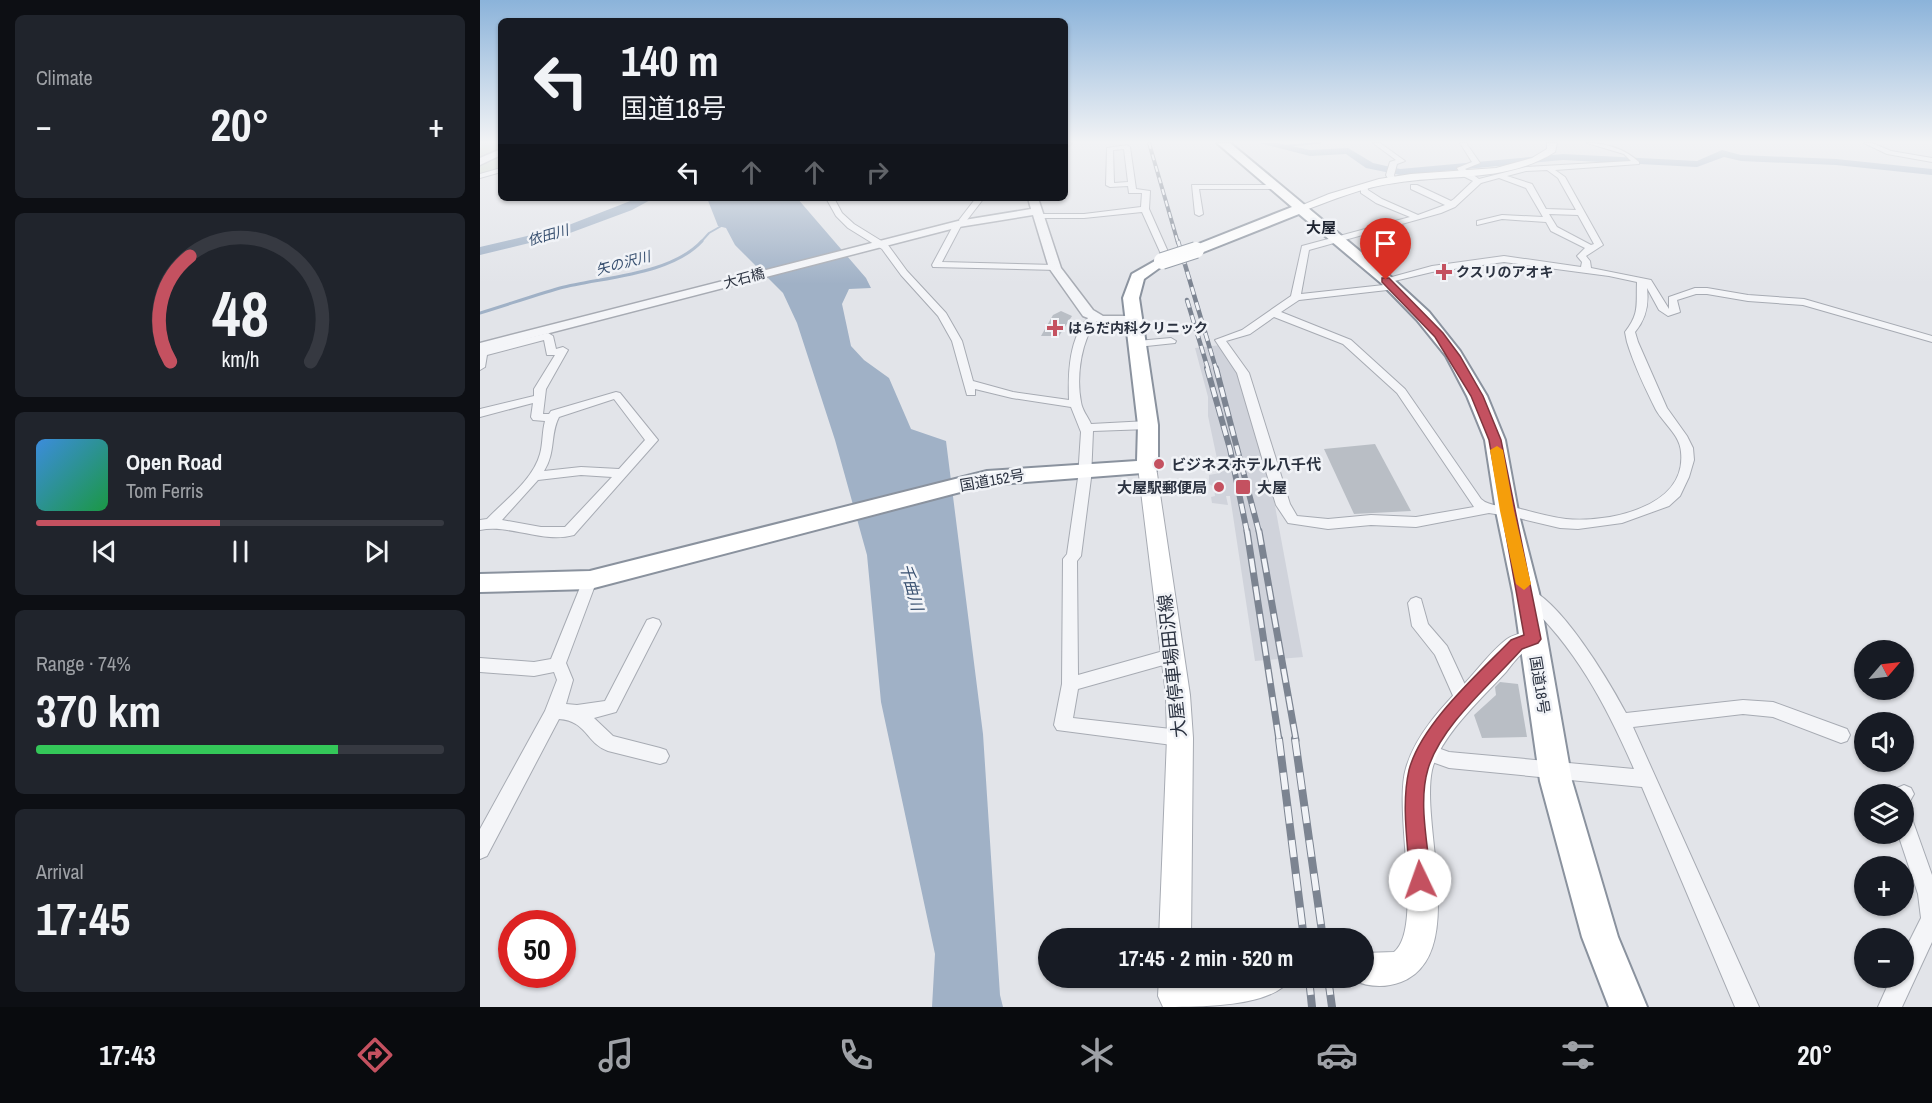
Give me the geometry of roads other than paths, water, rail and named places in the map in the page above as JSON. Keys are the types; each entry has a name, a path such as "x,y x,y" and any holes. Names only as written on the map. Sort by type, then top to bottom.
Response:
{"highway":[{"name":"国道18号","path":"1277,190 1389,284 1439,335 1477,396 1495,440 1496,510 1526,593 1554,769 1576,859 1600,937 1628,1007"},
{"path":"1147,467 1148,425 1132,319 1133,284 1144,272 1164,257 1196,250 1299,209"},
{"name":"国道152号","path":"480,583 590,580 987,478 1147,467"}],"main road":[{"path":"1299,209 1355,190"},
{"name":"大屋停車場田沢線","path":"1147,467 1174,655 1180,738 1175,928"},
{"path":"1374,969 1391,970 1410,959 1420,938 1422,901 1415,796 1419,768 1439,728 1516,645 1533,639"},
{"path":"1175,994 1204,996 1262,988"}],"street":[{"path":"1132,190 1146,190 1145,209 1164,257"},
{"path":"1195,190 1199,214"},
{"path":"1367,190 1379,201 1418,218"},
{"path":"1418,190 1452,205"},
{"path":"1296,297 1305,248 1418,218 1452,205 1468,190"},
{"path":"1531,190 1554,229 1591,248"},
{"path":"1568,190 1599,244 1581,255 1586,261 1586,270"},
{"path":"832,201 839,214 874,245 942,315 957,341 969,388 1075,404"},
{"path":"978,201 961,223 936,265 1055,268"},
{"path":"1034,201 1055,268 1093,319"},
{"path":"1039,214 1084,216 1145,209"},
{"path":"1480,223 1502,217 1581,213"},
{"name":"大石橋","path":"481,351 620,312 961,223 1039,214"},
{"path":"1496,510 1416,522 1371,520 1328,524 1293,520 1283,505 1242,373 1220,340 1246,332 1296,297 1389,284 1432,269 1504,259 1643,280 1648,282 1662,308 1668,313 1675,312 1672,299 1695,291 1707,291 1748,298 1804,302 1932,339"},
{"path":"1274,313 1347,342 1401,391 1476,501 1496,510 1568,525 1600,523 1648,509 1671,498 1682,480 1688,456 1686,442 1662,409 1635,355 1630,332 1641,315 1644,295 1641,284 1643,280"},
{"path":"1132,319 1093,319 1089,321 1080,339 1075,404 1087,428 1085,471 1074,556 1070,560 1070,684 1063,725 1180,738"},
{"path":"480,367 481,351 549,336 551,352 563,350 540,388 537,417 551,418 558,412 616,395 652,440 569,532 541,532 485,524"},
{"path":"1137,344 1171,340"},
{"path":"480,413 539,398"},
{"path":"485,524 535,476 550,444 551,418"},
{"path":"1087,428 1148,425"},
{"path":"535,476 581,471 622,473"},
{"path":"557,665 590,580"},
{"path":"1526,593 1551,612 1583,658 1620,720 1747,1007"},
{"path":"1416,603 1420,626 1441,651 1464,702"},
{"path":"554,711 577,713 610,707 653,624"},
{"path":"1070,684 1174,655"},
{"path":"480,665 534,669 557,665"},
{"path":"480,849 554,711 566,682 563,671 557,665"},
{"path":"1620,720 1743,707 1773,710 1841,735"},
{"path":"577,713 608,743 660,756"},
{"path":"1427,752 1449,760 1647,779"},
{"path":"1911,844 1928,894 1932,919 1914,951"},
{"path":"1890,1007 1898,988"}],"water":[{"name":"千曲川","path":"708,201 800,201 866,278 871,288 849,289 842,304 851,346 864,360 889,378 911,429 946,441 983,734 1000,995 1003,1007 932,1007 935,954 881,702 867,555 835,440 797,323 783,293 735,245 726,228 718,226"}],"waterway":[{"name":"依田川","path":"480,251 566,231 641,201"},
{"name":"矢の沢川","path":"701,242 709,233 723,225"},
{"name":"矢の沢川","path":"480,313 560,288 655,268 689,252 701,242"}],"railway":[{"path":"1163,190 1178,243"},
{"path":"1178,241 1216,369"},
{"path":"1187,300 1208,369"},
{"path":"1207,368 1230,449 1247,532"},
{"path":"1216,368 1259,532"},
{"path":"1247,531 1279,740"},
{"path":"1259,531 1296,740"},
{"path":"1279,739 1303,928"},
{"path":"1295,739 1321,928"},
{"path":"1310,988 1312,1007"},
{"path":"1329,988 1332,1007"}],"place":[{"name":"クスリのアオキ","path":"1444,272"},
{"name":"はらだ内科クリニック","path":"1055,328"},
{"name":"ビジネスホテル八千代","path":"1159,464"},
{"name":"大屋駅郵便局","path":"1219,487"},
{"name":"大屋","path":"1243,487"}],"district":[{"name":"大屋","path":"1321,227"}]}
